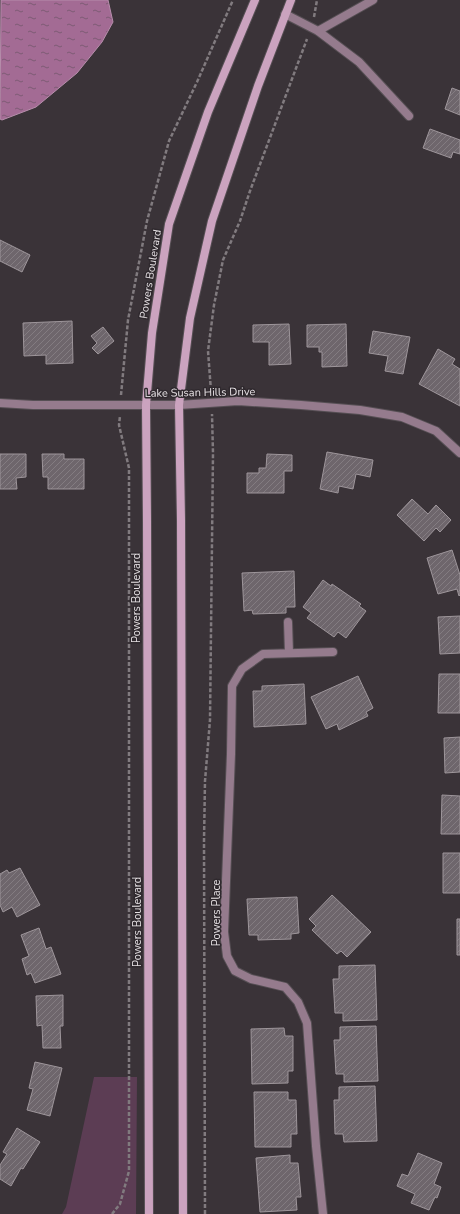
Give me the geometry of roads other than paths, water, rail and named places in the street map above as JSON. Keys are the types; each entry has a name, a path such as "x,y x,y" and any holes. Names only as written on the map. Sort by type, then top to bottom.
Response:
{"main road":[{"name":"Powers Boulevard","path":"149,1214 146,405 152,332 169,224 208,112 255,0"},
{"path":"183,1214 181,520 179,405 190,318 212,221 258,86 291,0"}],"street":[{"path":"315,29 373,0"},
{"path":"286,14 315,29 359,62 409,116"},
{"name":"Lake Susan Hills Drive","path":"0,403 33,405 179,405 238,401 360,410 402,417 436,431 460,453"},
{"path":"288,622 289,653"},
{"name":"Powers Place","path":"323,1214 316,1146 307,1023 298,1002 285,987 252,979 235,971 227,956 224,932 231,754 232,686 242,669 263,654 333,652"}],"water":[{"path":"1,0 108,0 113,22 102,42 77,73 36,107 2,120 0,119"}]}
